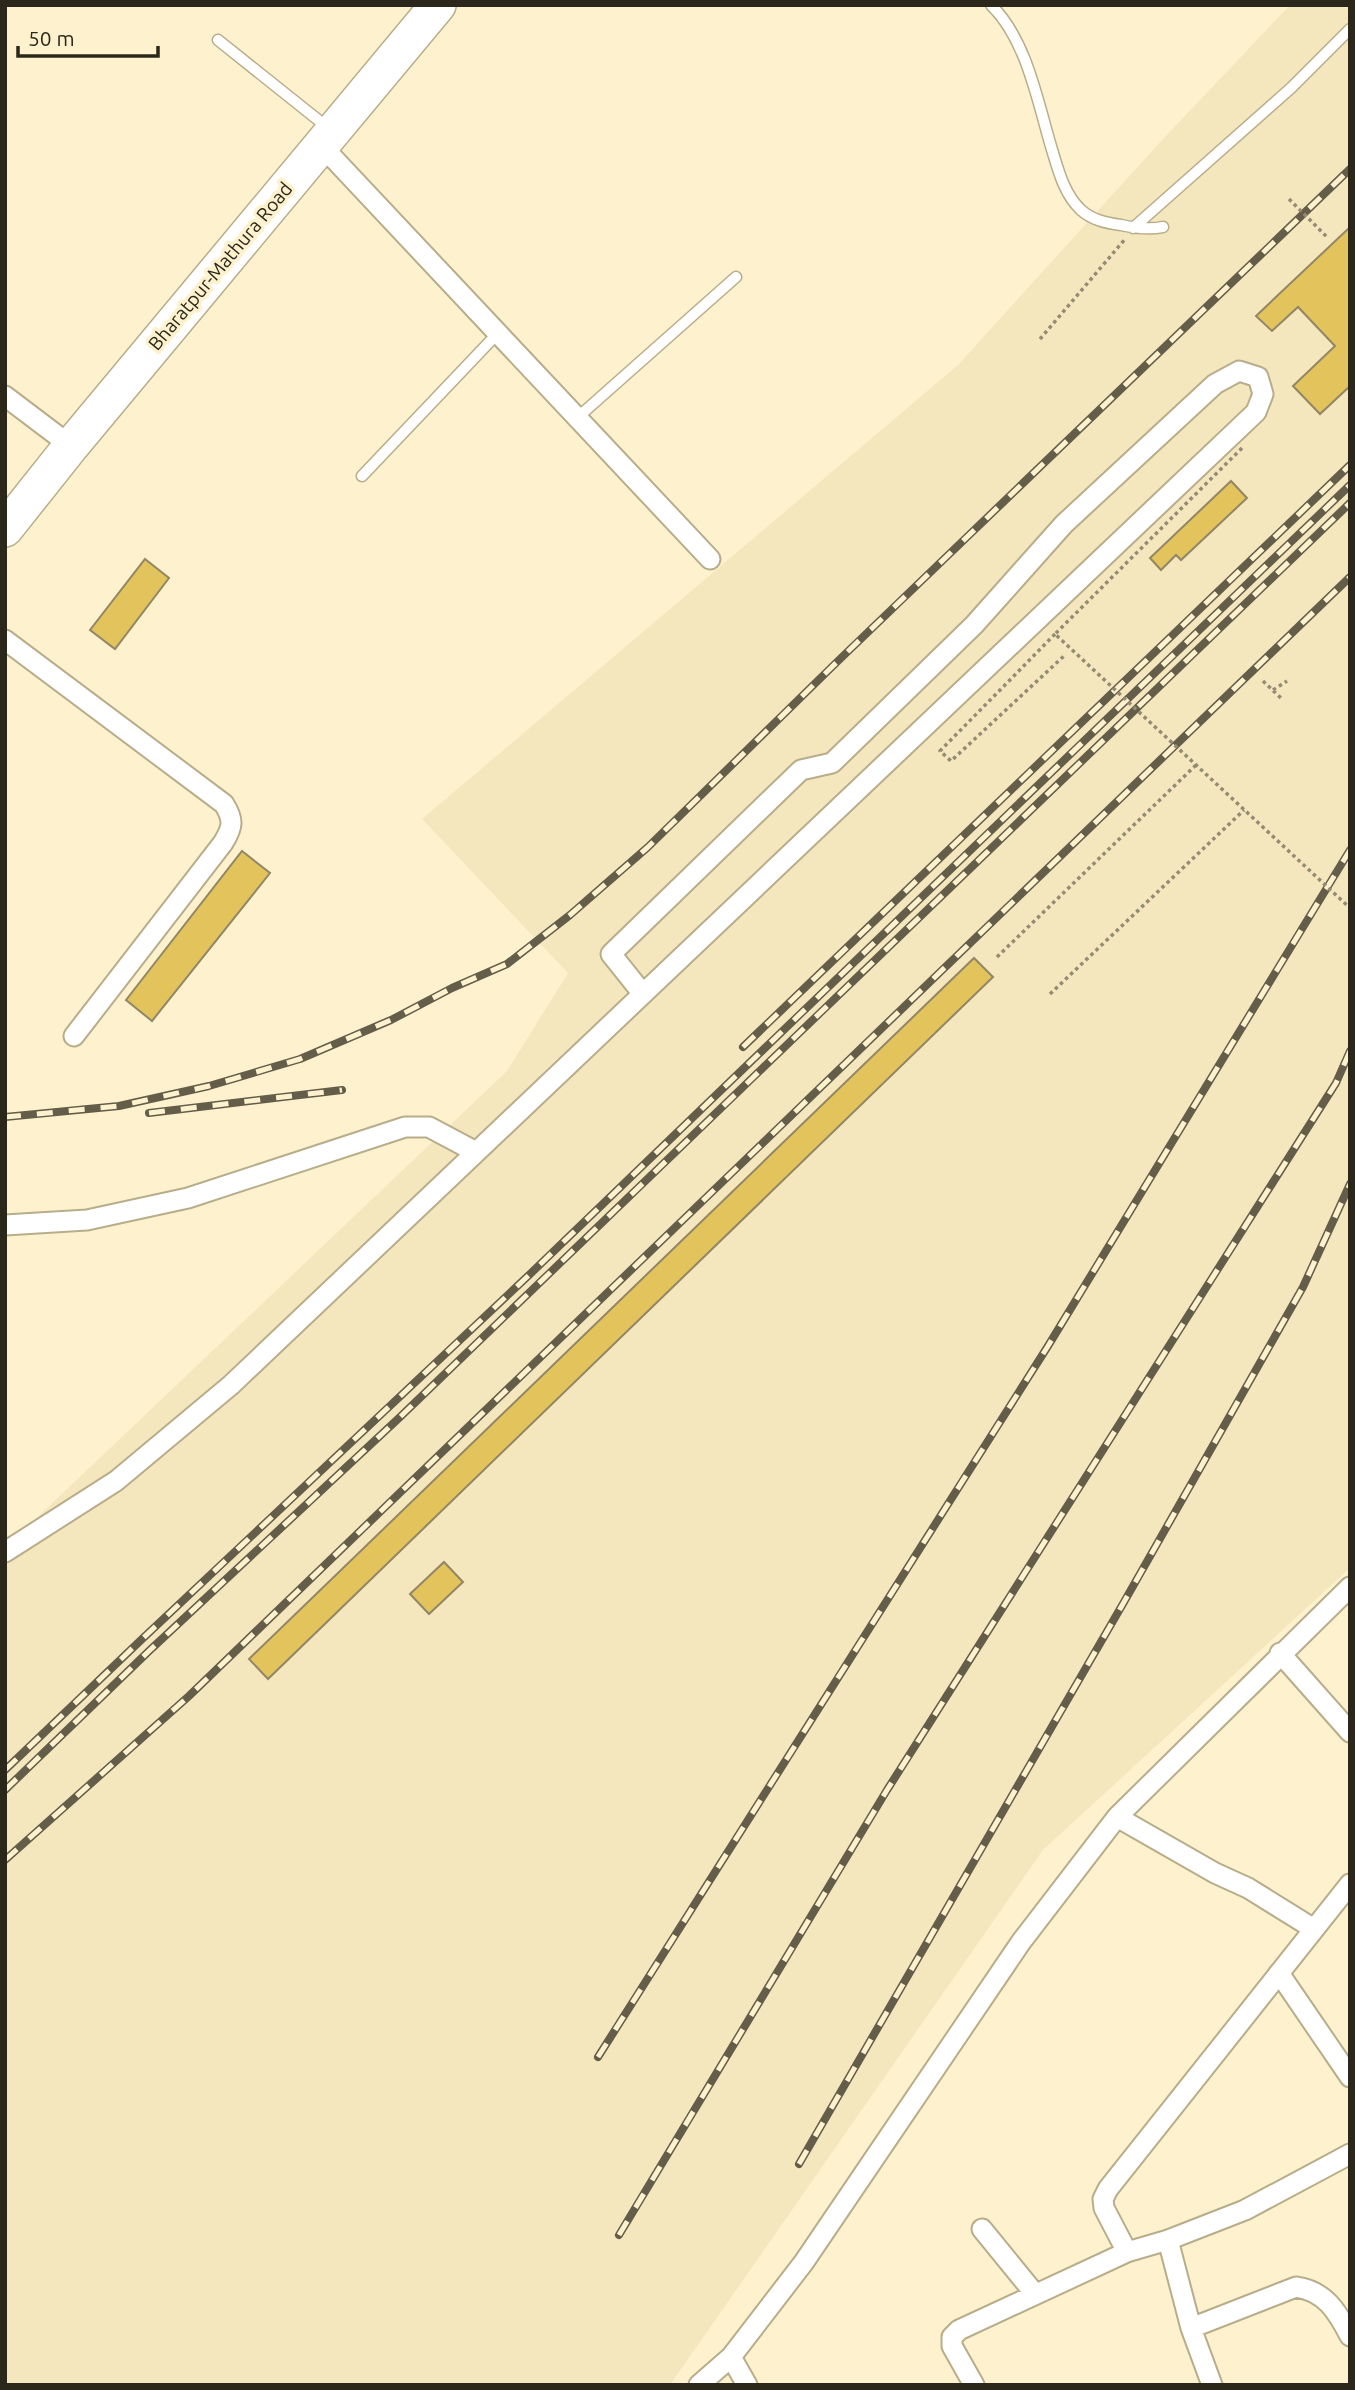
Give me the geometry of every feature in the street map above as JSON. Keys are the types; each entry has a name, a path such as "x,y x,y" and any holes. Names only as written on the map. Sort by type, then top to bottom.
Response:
{"highway":[{"name":"Bharatpur-Mathura Road","path":"5,529 438,5"}],"street":[{"path":"327,138 498,333 710,559"},
{"path":"5,1552 116,1481 231,1385 476,1152 643,994 1256,412 1263,394 1258,377 1239,371 1215,384 1064,524 974,625 880,718 832,763 801,770 611,954 643,994"},
{"path":"5,396 71,446"},
{"path":"5,640 224,804 231,816 232,829 223,843 74,1035"},
{"path":"5,1225 87,1220 188,1198 405,1127 429,1127 476,1152"},
{"path":"699,2385 731,2357 804,2262 1021,1942 1117,1817 1280,1653 1350,1587"},
{"path":"1280,1653 1350,1732"},
{"path":"1117,1817 1215,1873 1248,1888 1314,1929"},
{"path":"1127,2252 1104,2208 1103,2199 1108,2189 1350,1884"},
{"path":"1279,1973 1350,2077"},
{"path":"974,2385 952,2346 952,2337 960,2330 1127,2252 1168,2240 1245,2210 1350,2154"},
{"path":"982,2228 1035,2294"},
{"path":"1168,2240 1191,2328 1212,2385"},
{"path":"1191,2328 1296,2287 1311,2289 1325,2299 1350,2336"},
{"path":"731,2357 747,2385"}],"lane":[{"path":"991,5 1007,23 1021,49 1059,173 1067,191 1082,211 1101,222 1133,228 1163,228"},
{"path":"1133,228 1291,88 1350,29"},
{"path":"218,40 327,138"},
{"path":"577,418 736,277"},
{"path":"362,476 498,333"}],"path":[{"path":"1289,198 1327,237"},
{"path":"1040,339 1133,228"},
{"path":"1065,655 951,761 940,751 1242,448"},
{"path":"1055,634 1350,908"},
{"path":"1263,681 1283,700"},
{"path":"1273,690 1287,681"},
{"path":"997,957 1196,765"},
{"path":"1050,994 1244,810"}],"shaded area":[{"path":"1290,5 1350,5 1350,1568 1043,1850 670,2385 5,2385 5,1548 507,1071 568,973 422,819 958,365 1162,140"}],"building":[{"path":"1350,227 1350,386 1320,414 1293,386 1335,346 1298,307 1272,331 1256,316"},
{"path":"1231,481 1247,498 1181,560 1176,555 1161,570 1150,558"},
{"path":"145,559 169,578 115,649 90,630"},
{"path":"242,851 270,873 152,1021 126,1000"},
{"path":"974,958 993,977 268,1679 249,1659"},
{"path":"444,1562 463,1582 429,1614 410,1594"}],"railway":[{"path":"5,1117 119,1106 209,1086 300,1059 391,1020 452,988 507,964 570,915 648,847 1350,169"},
{"path":"743,1047 1350,465"},
{"path":"5,1770 528,1276 1350,485"},
{"path":"5,1790 149,1651 399,1418 1350,503"},
{"path":"5,1860 189,1696 1350,577"},
{"path":"598,2057 1048,1346 1350,850"},
{"path":"619,2235 887,1790 1336,1083 1350,1051"},
{"path":"149,1113 342,1090"},
{"path":"799,2164 1303,1287 1350,1184"}]}
